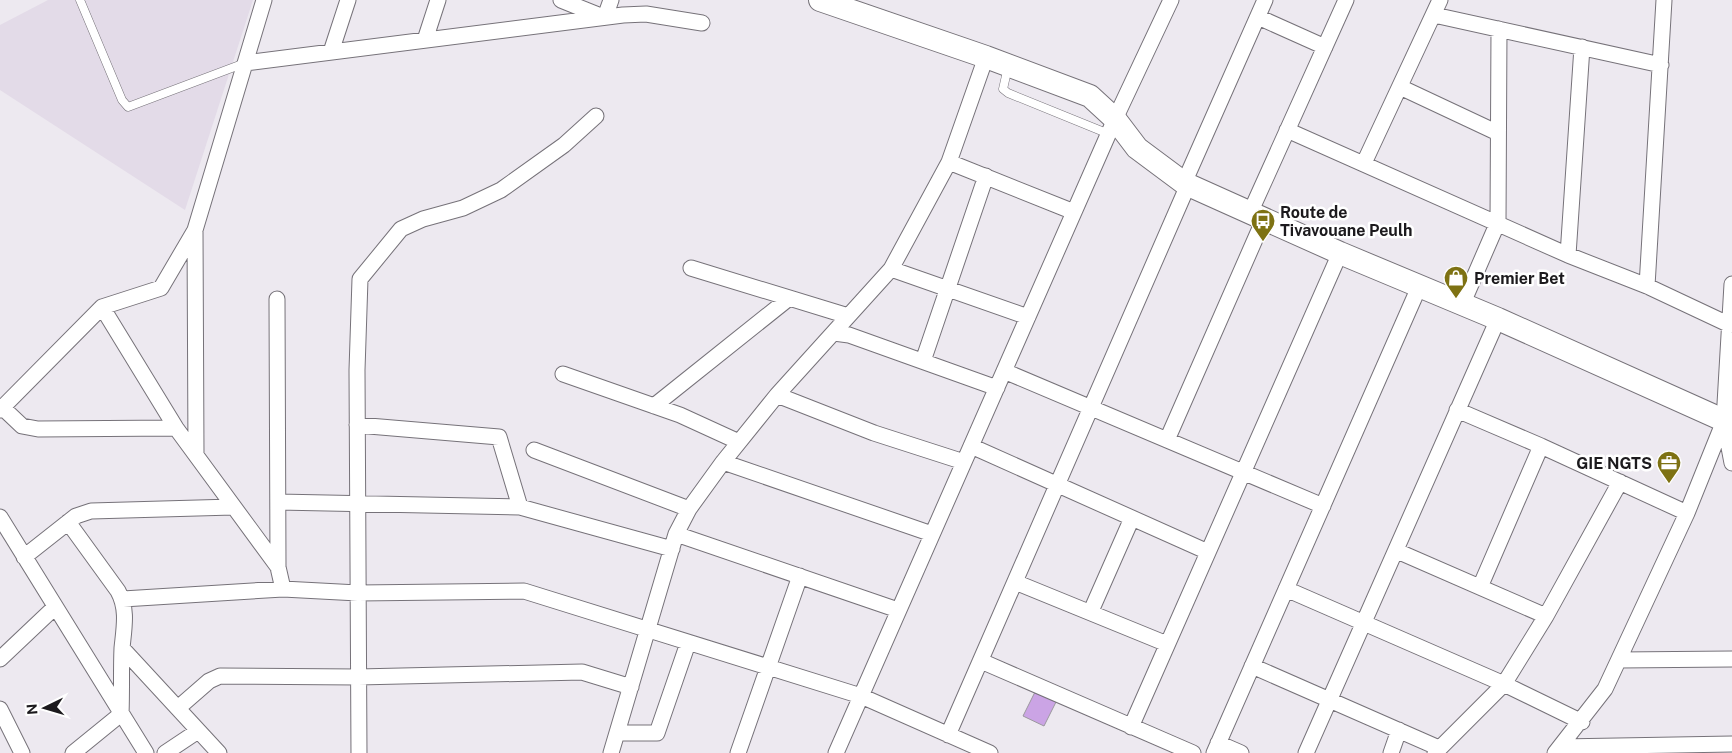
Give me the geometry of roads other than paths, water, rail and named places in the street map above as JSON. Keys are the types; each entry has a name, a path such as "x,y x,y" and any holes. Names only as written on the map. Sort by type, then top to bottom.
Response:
{"main road":[{"path":"820,0 986,57 1090,96 1112,126 1137,148 1186,184 1340,253 1498,319 1728,423"}],"street":[{"path":"176,428 38,428 22,426 2,410 102,307 161,288 195,230 264,0"},
{"path":"331,52 348,0"},
{"path":"424,40 438,0"},
{"path":"561,0 605,17"},
{"path":"605,17 611,0"},
{"path":"836,753 1112,126 1171,0"},
{"path":"948,735 1265,0"},
{"path":"1167,440 1257,216 1287,130 1346,0"},
{"path":"1364,163 1440,0"},
{"path":"1648,286 1664,0"},
{"path":"245,63 605,17 646,14 702,23"},
{"path":"1434,15 1661,65"},
{"path":"1258,17 1325,47"},
{"path":"1462,305 1498,222 1499,29"},
{"path":"1568,255 1582,47"},
{"path":"611,753 676,534 689,509 722,462 778,395 891,268 949,162 986,57"},
{"path":"1400,86 1498,133"},
{"path":"359,753 358,425 360,279 366,269 401,230 423,219 463,208 501,190 557,150 596,116"},
{"path":"1287,130 1498,222 1568,255 1648,286 1730,324"},
{"path":"949,162 1074,212"},
{"path":"923,361 986,176"},
{"path":"195,230 196,455"},
{"path":"1131,727 1340,253"},
{"path":"691,268 848,316"},
{"path":"891,268 1028,317"},
{"path":"1732,284 1728,423 1732,463"},
{"path":"1241,753 1216,748 1419,287"},
{"path":"277,299 278,567 283,589"},
{"path":"654,406 788,299"},
{"path":"102,307 176,428 278,567"},
{"path":"1306,753 1498,319"},
{"path":"834,332 849,335 996,388"},
{"path":"1004,371 1323,506"},
{"path":"563,374 680,415 739,442"},
{"path":"778,395 874,433 964,462"},
{"path":"1457,410 1687,513"},
{"path":"1558,750 1582,722 1605,689 1728,423"},
{"path":"358,425 499,437 520,507"},
{"path":"971,446 1208,552"},
{"path":"1480,587 1541,446"},
{"path":"534,450 689,509"},
{"path":"722,462 932,534"},
{"path":"1252,666 1399,730 1437,751 1504,684 1546,616 1620,482"},
{"path":"278,502 520,507 672,549"},
{"path":"24,557 76,516 100,510 233,507"},
{"path":"1090,611 1132,518"},
{"path":"1,522 146,753"},
{"path":"68,522 123,599 125,620 122,648 121,714"},
{"path":"676,534 898,610"},
{"path":"1397,551 1546,616"},
{"path":"738,753 800,576"},
{"path":"1015,582 1167,644"},
{"path":"123,599 283,589 358,593 524,591 861,696 990,753"},
{"path":"1286,589 1504,684 1582,722"},
{"path":"0,660 56,607"},
{"path":"618,733 657,732 688,643"},
{"path":"122,648 219,753"},
{"path":"1619,660 1732,659"},
{"path":"981,661 1193,753"},
{"path":"178,708 209,681 220,676 358,677 582,672 631,687"},
{"path":"0,709 22,753"},
{"path":"73,753 121,714"},
{"path":"1391,753 1399,730"},
{"path":"165,753 198,731"},
{"path":"1558,750 1732,744"}],"lane":[{"path":"80,0 122,100 128,107 245,63"}],"place":[{"name":"Route de Tivavouane Peulh","path":"1263,242"},
{"name":"Premier Bet","path":"1456,299"},
{"name":"GIE NGTS","path":"1669,484"}]}
